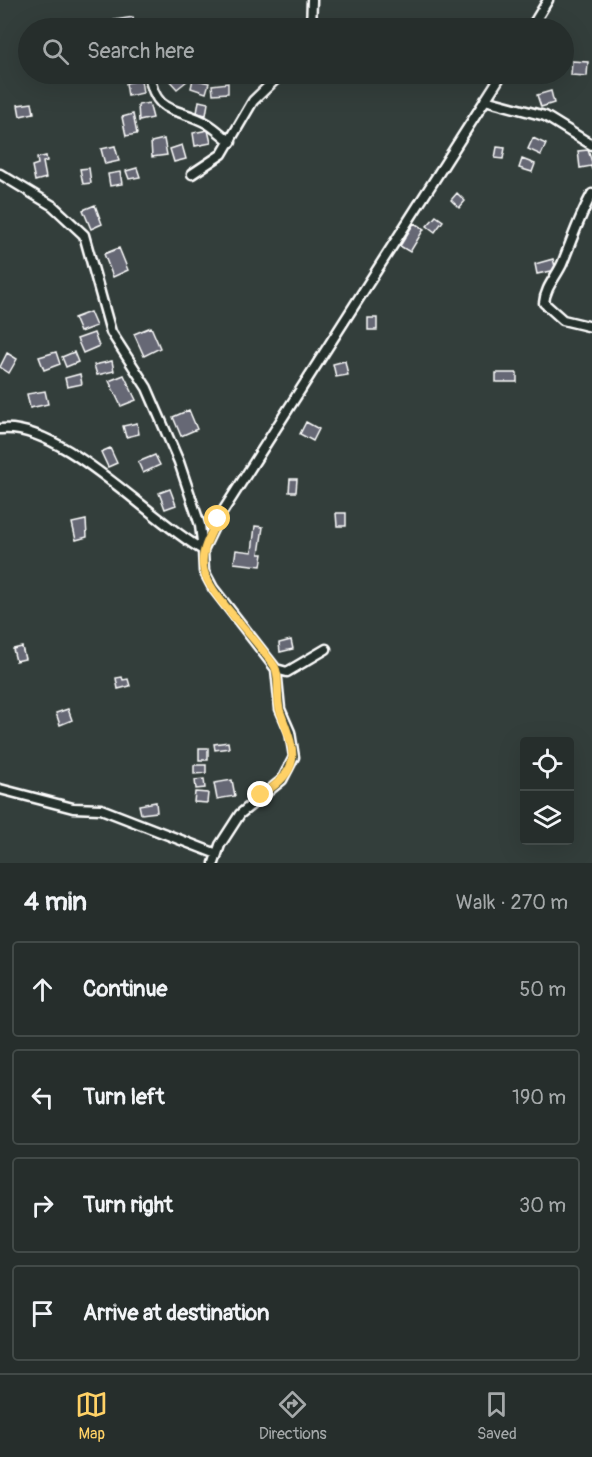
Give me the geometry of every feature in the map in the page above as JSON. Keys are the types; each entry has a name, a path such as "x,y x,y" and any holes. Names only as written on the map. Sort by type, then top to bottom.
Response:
{"street":[{"path":"311,18 312,0"},
{"path":"537,18 548,0"},
{"path":"151,84 156,100 162,105 208,124 231,142"},
{"path":"192,174 222,154 253,101 271,84"},
{"path":"203,550 218,519 326,346 495,84"},
{"path":"485,100 545,116 592,145"},
{"path":"0,174 53,206 84,235 111,332 147,388 179,462 200,525 204,571 213,588 276,669 280,709 290,732 294,757 282,780 240,814 214,863"},
{"path":"592,194 579,217 561,266 544,295 544,303 563,320 592,327"},
{"path":"0,429 15,427 57,443 148,509 181,537 203,550"},
{"path":"276,669 287,672 326,649"},
{"path":"0,789 73,808 101,809 217,854"}],"building":[{"path":"574,61 588,62 587,76 574,75"},
{"path":"126,84 142,84 143,93 128,96"},
{"path":"172,84 183,84 177,89"},
{"path":"192,84 209,84 206,93 191,88"},
{"path":"228,84 228,93 213,94 212,85"},
{"path":"551,91 554,103 541,107 537,95"},
{"path":"199,101 208,103 206,115 197,113"},
{"path":"32,103 34,113 20,116 18,105"},
{"path":"149,103 153,118 139,121 138,105"},
{"path":"133,114 137,134 126,136 122,117"},
{"path":"208,130 211,143 195,146 193,133"},
{"path":"533,138 546,144 541,155 528,149"},
{"path":"164,139 167,155 152,157 151,142"},
{"path":"182,145 186,159 174,162 170,149"},
{"path":"115,146 119,161 105,164 101,149"},
{"path":"497,147 505,148 503,159 495,158"},
{"path":"588,150 592,170 591,166 580,168 578,151"},
{"path":"46,156 47,161 43,162 46,178 35,181 32,166 38,164 37,158"},
{"path":"522,159 535,164 532,172 519,168"},
{"path":"89,168 91,183 83,184 80,169"},
{"path":"137,168 140,177 129,179 126,171"},
{"path":"120,172 122,184 110,186 108,174"},
{"path":"457,193 465,201 459,208 451,200"},
{"path":"95,205 102,224 91,229 83,210"},
{"path":"436,216 443,221 435,232 427,226"},
{"path":"414,223 424,229 410,252 400,246"},
{"path":"119,248 128,270 113,277 104,254"},
{"path":"553,259 556,270 537,274 535,264"},
{"path":"90,312 96,326 80,332 74,318"},
{"path":"368,318 377,318 377,330 368,330"},
{"path":"151,327 160,348 144,356 134,334"},
{"path":"94,333 99,346 83,353 77,339"},
{"path":"56,352 60,364 44,370 39,357"},
{"path":"74,352 78,362 66,367 62,357"},
{"path":"7,353 17,359 9,373 0,367"},
{"path":"112,361 114,371 97,375 94,365"},
{"path":"345,361 348,375 336,377 333,364"},
{"path":"496,373 517,373 517,382 496,382"},
{"path":"80,374 82,384 67,387 65,378"},
{"path":"124,375 136,400 121,406 109,381"},
{"path":"45,391 48,404 30,408 27,394"},
{"path":"189,410 197,429 181,436 173,417"},
{"path":"306,422 319,429 313,441 300,434"},
{"path":"137,423 139,434 126,437 123,426"},
{"path":"110,448 117,463 108,467 101,452"},
{"path":"155,455 160,465 143,473 138,462"},
{"path":"290,479 297,479 296,492 289,492"},
{"path":"170,489 176,505 165,509 159,493"},
{"path":"336,513 346,513 346,526 337,526"},
{"path":"86,520 87,537 76,540 72,523"},
{"path":"255,526 263,527 259,554 263,554 261,566 234,563 236,550 252,552"},
{"path":"291,640 293,649 280,652 279,643"},
{"path":"22,647 25,659 16,661 13,649"},
{"path":"122,677 123,680 128,679 130,686 118,689 116,678"},
{"path":"68,709 72,720 60,725 56,713"},
{"path":"228,742 229,748 215,750 214,744"},
{"path":"199,748 208,748 208,760 199,760"},
{"path":"194,765 206,765 206,773 194,774"},
{"path":"204,779 205,788 196,789 195,780"},
{"path":"232,780 235,796 217,799 214,783"},
{"path":"195,792 208,793 207,803 194,802"},
{"path":"156,802 157,812 141,814 139,805"}],"route":[{"path":"218,519 203,550 204,571 213,588 276,669 280,709 290,732 294,757 290,769 282,780 261,795"}]}
